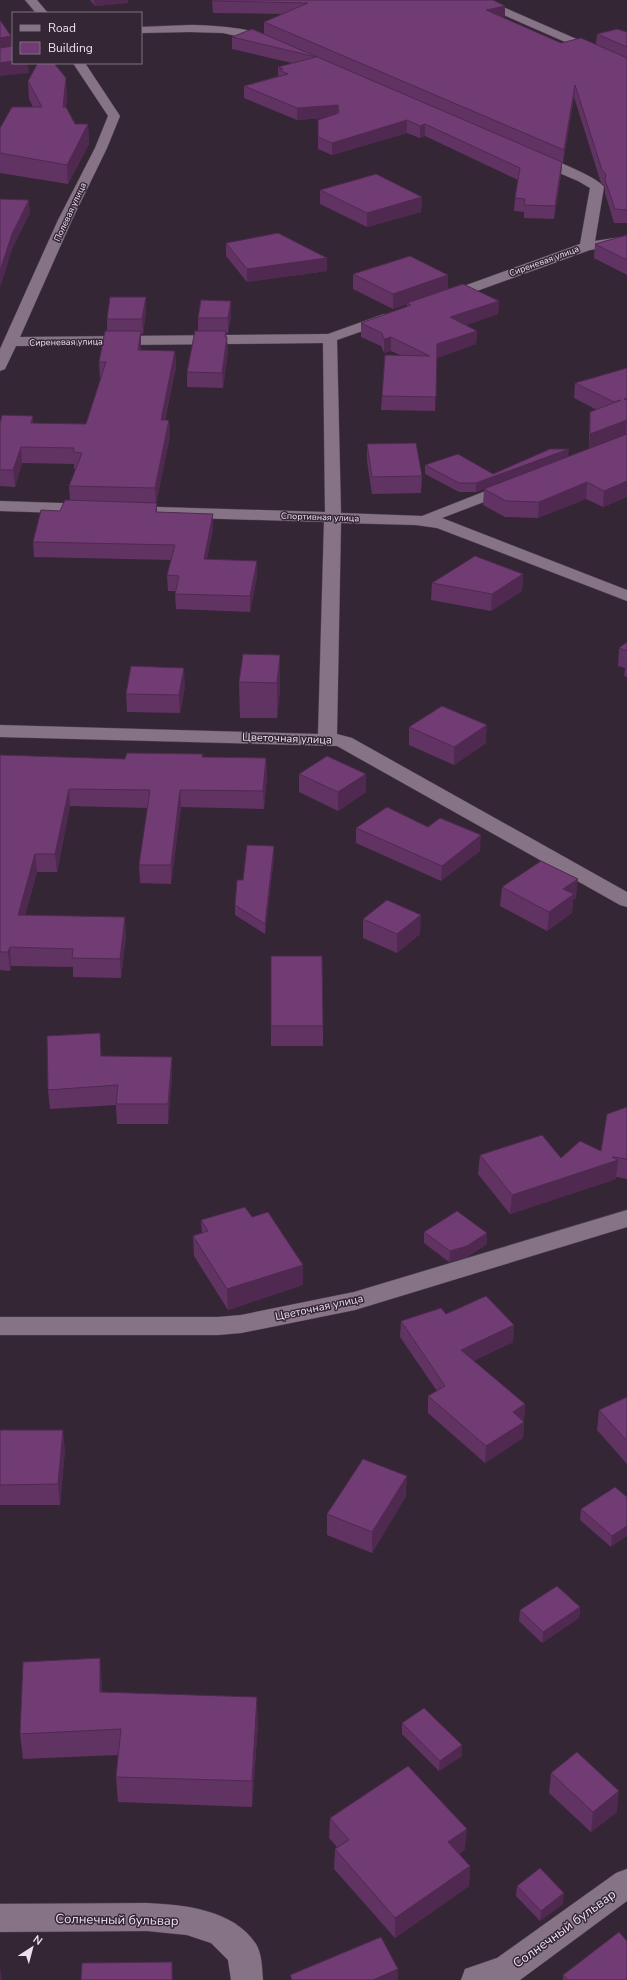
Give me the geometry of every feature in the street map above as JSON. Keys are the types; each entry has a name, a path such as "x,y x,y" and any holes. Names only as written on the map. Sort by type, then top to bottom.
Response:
{"street":[{"path":"32,0 41,12"},
{"path":"478,0 627,65"},
{"path":"142,30 210,28 256,36 278,45"},
{"name":"Полевая улица","path":"4,355 114,116 80,64"},
{"name":"Сиреневая улица","path":"433,301 587,246 597,187 583,178 525,153"},
{"path":"587,246 627,240"},
{"name":"Сиреневая улица","path":"4,355 330,338 404,312"},
{"path":"327,739 333,518 330,338"},
{"path":"425,521 443,512 524,481"},
{"name":"Спортивная улица","path":"0,506 425,521 452,528 627,596"},
{"name":"Цветочная улица","path":"0,730 327,739 345,742 627,901"},
{"name":"Цветочная улица","path":"0,1326 218,1326 241,1324 355,1301 627,1218"},
{"name":"Солнечный бульвар","path":"477,1980 508,1969 627,1883"},
{"name":"Солнечный бульвар","path":"0,1918 146,1917 186,1920 222,1932 244,1954 247,1980"}],"building":[{"path":"493,0 505,6 486,10 561,43 581,38 627,58 627,210 615,209 605,180 606,174 602,170 575,85 564,150 264,22 308,3 212,1"},
{"path":"0,20 11,36 0,38"},
{"path":"252,29 562,162 555,206 524,205 525,199 515,198 520,168 425,124 420,126 407,120 332,143 318,137 318,120 339,113 338,105 297,108 244,86 288,74 279,70 283,69 278,67 316,57 232,37"},
{"path":"617,29 627,32 627,47 597,34"},
{"path":"12,46 12,61 0,63 0,48"},
{"path":"37,64 55,64 66,78 63,107 66,107 75,124 88,124 67,165 0,153 0,128 12,107 42,107 28,81"},
{"path":"376,174 422,197 367,213 320,190"},
{"path":"0,199 29,200 12,234 0,271"},
{"path":"278,233 327,258 247,269 226,243"},
{"path":"627,235 627,260 595,244"},
{"path":"410,256 448,275 393,294 353,274"},
{"path":"463,284 499,301 450,317 477,331 437,344 436,397 382,396 385,355 430,356 391,337 384,339 382,333 361,323 411,305 407,303"},
{"path":"110,297 146,297 142,319 107,319"},
{"path":"201,300 231,301 228,318 198,318"},
{"path":"105,331 141,331 138,350 175,351 161,420 169,420 155,488 69,486 82,453 73,452 74,448 21,447 13,470 0,470 0,423 2,415 33,416 31,423 86,424 106,362 99,362"},
{"path":"195,331 226,331 225,337 227,337 222,373 187,372"},
{"path":"627,368 627,398 624,399 627,400 627,420 590,434 590,412 621,400 614,402 575,383"},
{"path":"627,434 627,481 604,491 587,482 539,502 506,501 484,489"},
{"path":"416,443 422,476 372,477 367,444"},
{"path":"550,449 569,449 476,483 459,483 425,465 458,454 493,474"},
{"path":"65,500 157,503 156,512 213,514 204,559 257,561 250,596 175,594 179,576 167,575 175,545 33,542 41,510 60,511"},
{"path":"475,556 523,574 492,594 432,583"},
{"path":"627,642 627,651 619,648"},
{"path":"243,654 280,655 277,683 239,682"},
{"path":"131,666 184,668 179,695 126,694"},
{"path":"442,706 487,725 454,747 409,727"},
{"path":"127,753 203,754 202,757 266,758 263,791 180,790 171,865 139,865 150,790 69,789 55,854 35,854 18,915 125,917 120,959 72,958 73,949 10,947 8,952 0,952 0,755 125,759"},
{"path":"327,756 366,774 338,792 299,774"},
{"path":"387,807 428,827 440,818 481,835 442,866 356,828"},
{"path":"247,845 274,846 265,924 235,905 237,880 243,880"},
{"path":"541,861 578,879 563,889 574,894 549,912 502,887"},
{"path":"387,900 421,915 397,934 363,919"},
{"path":"271,956 322,956 323,1026 271,1026"},
{"path":"100,1033 101,1056 172,1057 168,1104 116,1104 118,1085 48,1090 47,1036"},
{"path":"627,1107 627,1159 612,1157 618,1160 512,1195 480,1155 542,1135 561,1158 580,1141 601,1151 607,1114"},
{"path":"245,1207 252,1217 268,1212 303,1265 227,1289 193,1236 208,1231 201,1220"},
{"path":"457,1211 487,1233 467,1246 450,1251 424,1232"},
{"path":"486,1296 514,1325 461,1350 525,1404 513,1412 524,1422 486,1446 428,1396 445,1386 401,1321 441,1308 446,1314"},
{"path":"627,1397 627,1441 599,1410"},
{"path":"0,1430 63,1430 58,1484 0,1485"},
{"path":"363,1459 407,1476 372,1532 327,1514"},
{"path":"615,1487 627,1497 627,1526 612,1536 581,1509"},
{"path":"557,1586 580,1607 543,1632 520,1610"},
{"path":"100,1658 100,1692 257,1697 252,1781 116,1777 121,1729 20,1734 23,1662"},
{"path":"424,1708 462,1745 440,1761 402,1723"},
{"path":"577,1752 619,1791 593,1812 551,1773"},
{"path":"408,1766 467,1829 448,1842 470,1866 395,1918 335,1849 349,1840 330,1818"},
{"path":"540,1868 564,1893 541,1911 517,1886"},
{"path":"619,1932 627,1941 627,1980 568,1980 563,1975"},
{"path":"381,1937 398,1969 373,1980 292,1980 290,1975"},
{"path":"172,1962 172,1980 81,1980 82,1963"}]}
